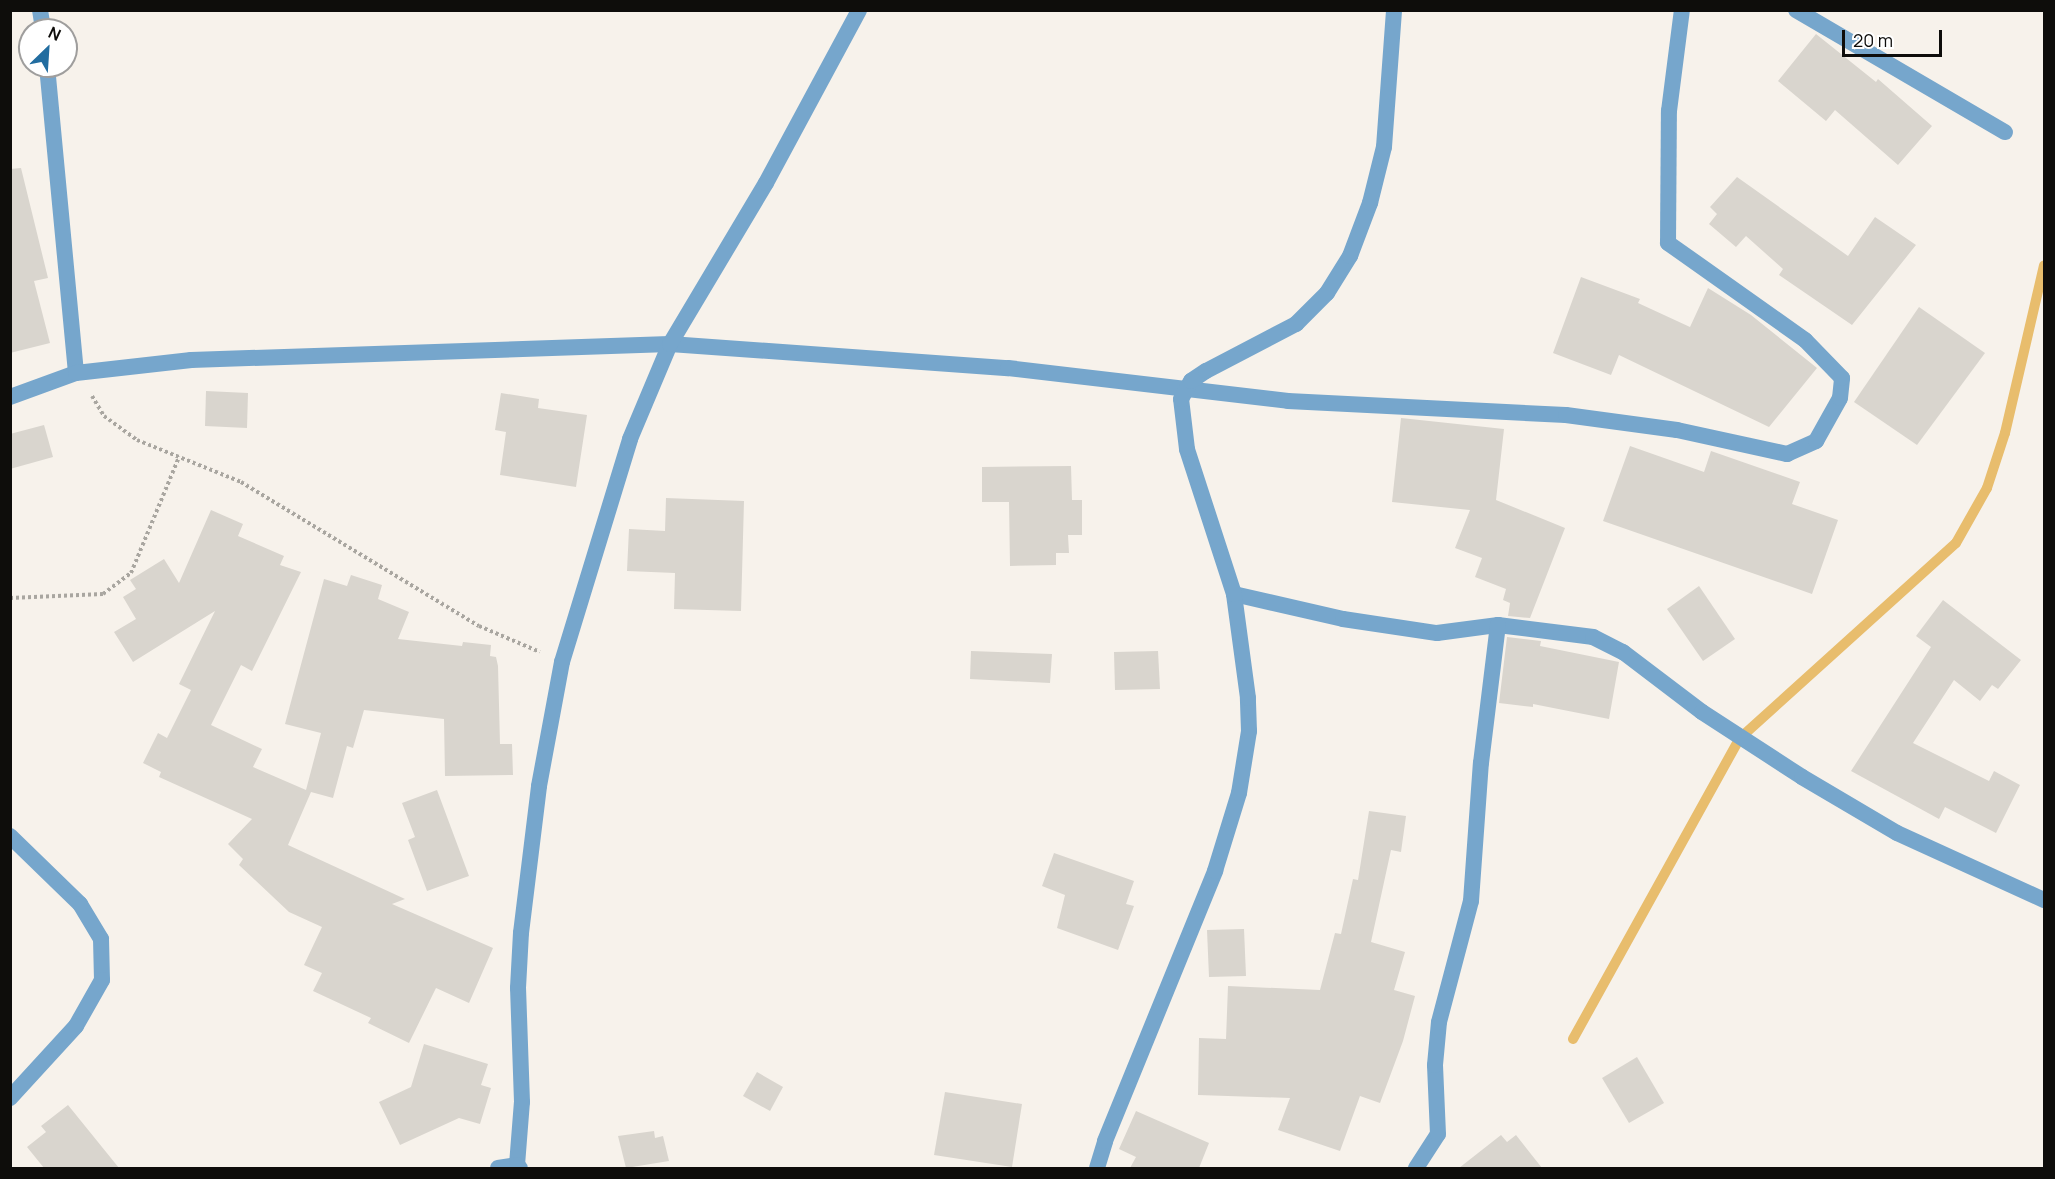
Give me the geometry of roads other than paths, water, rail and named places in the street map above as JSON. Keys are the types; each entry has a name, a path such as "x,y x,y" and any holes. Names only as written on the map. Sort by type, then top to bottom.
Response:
{"street":[{"path":"498,1168 518,1167 522,1102 518,988 521,933 538,786 562,662 630,439 670,344 766,183 859,10"},
{"path":"1097,1168 1104,1141 1195,928 1239,793 1248,731 1248,698 1234,594 1187,449 1181,413 1184,392 1206,371 1296,324 1327,293 1350,256 1370,203 1384,147 1394,10"},
{"path":"10,397 76,373 190,360 670,344 1008,368 1184,392 1288,402 1566,415 1677,430 1786,454 1816,441 1840,398 1842,378 1833,364 1668,243 1669,111 1682,10"},
{"path":"1796,10 2005,132"},
{"path":"47,78 76,373"},
{"path":"1234,594 1343,619 1437,633 1498,625 1593,637 1623,652 1702,712 1771,757 1897,832 2044,900"},
{"path":"1416,1168 1438,1134 1435,1065 1439,1022 1471,901 1481,763 1498,625"},
{"path":"10,836 80,904 101,939 102,980 76,1026 10,1098"}],"waterway":[{"path":"1573,1039 1739,739 1956,543 1987,488 2005,433 2044,265"}]}
